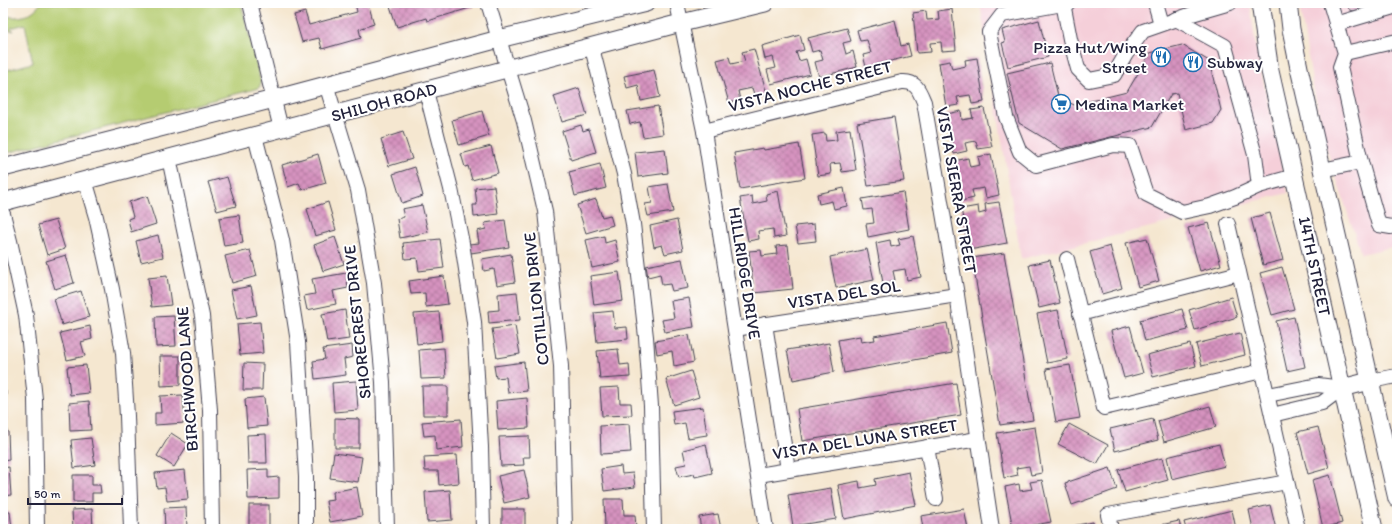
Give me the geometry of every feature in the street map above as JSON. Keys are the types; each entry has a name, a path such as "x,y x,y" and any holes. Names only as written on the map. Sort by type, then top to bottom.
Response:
{"main road":[{"name":"SHILOH ROAD","path":"3,168 274,99 499,39 646,3"},
{"name":"SHILOH ROAD","path":"3,202 765,3"},
{"name":"14TH STREET","path":"1260,3 1270,71 1374,529"},
{"name":"14TH STREET","path":"1288,3 1291,29 1299,68 1397,499"},
{"path":"1295,176 1322,170"},
{"path":"1342,388 1370,381"}],"street":[{"path":"250,3 281,129"},
{"name":"COTILLION DRIVE","path":"488,3 524,122 545,211 561,366 565,529"},
{"name":"HILLRIDGE DRIVE","path":"676,3 704,131 766,529"},
{"path":"1228,3 1143,31 1126,54 1114,75 1089,80 1078,69 1070,39 1065,3 1002,15 989,32 1006,117 1020,152 1036,164 1113,145 1130,146 1146,194 1182,212 1210,206 1235,198 1259,186 1295,176"},
{"path":"1155,3 1161,24"},
{"path":"1330,3 1345,53 1340,67 1361,162 1379,225 1391,227 1397,225"},
{"path":"1336,24 1397,6"},
{"path":"1176,19 1225,46 1256,155 1259,186"},
{"path":"1345,53 1397,41"},
{"path":"592,48 624,174 633,224 646,337 651,406 654,529"},
{"name":"VISTA NOCHE STREET","path":"704,131 902,82 909,81 915,85 920,92"},
{"name":"SHORECREST DRIVE","path":"326,84 358,190 374,283 383,382 387,529"},
{"path":"426,91 462,243 474,322 481,447 483,529"},
{"name":"VISTA SIERRA STREET","path":"920,92 924,102 957,295 992,529"},
{"path":"255,136 282,240 298,342 306,477 306,529"},
{"name":"BIRCHWOOD LANE","path":"169,158 202,316 210,410 212,529"},
{"path":"1322,170 1361,162"},
{"path":"85,180 96,217 112,289 123,353 131,529"},
{"path":"3,214 26,315 35,399 37,529"},
{"path":"1228,224 1298,529"},
{"path":"1067,259 1104,408 1262,371"},
{"path":"1080,314 1239,273"},
{"name":"VISTA DEL SOL","path":"736,329 957,295"},
{"path":"765,324 788,470"},
{"path":"1370,381 1397,376"},
{"path":"1268,395 1318,384 1342,388"},
{"path":"1272,415 1322,403 1342,388"},
{"name":"VISTA DEL LUNA STREET","path":"758,475 978,439"},
{"path":"927,447 936,499"},
{"path":"1111,529 1108,516 1287,482"}],"shaded area":[{"path":"980,3 1250,3 1256,49 1288,193 1021,259"},
{"path":"1299,3 1397,3 1397,246 1361,254 1326,146 1312,80"}],"green space":[{"path":"41,3 241,3 261,83 259,88 3,154 3,71 33,63 25,24 11,28 14,31 10,30 3,33 3,15 14,17 24,16 33,11"}],"building":[{"path":"291,3 307,3 292,8"},
{"path":"355,3 368,3 374,24 359,29 361,38 322,49 319,38 302,42 294,15 305,12 309,25 357,12"},
{"path":"399,3 472,3 473,7 427,21 426,18 397,27 390,6"},
{"path":"1347,3 1385,4 1353,11 1349,9"},
{"path":"952,9 956,50 942,51 941,42 930,43 931,52 917,53 913,13 926,11 927,20 939,19 938,11"},
{"path":"895,20 901,46 908,44 911,56 866,67 863,55 871,53 867,40 860,41 857,30"},
{"path":"1039,20 1048,57 1008,67 1002,43 1005,42 1002,30"},
{"path":"847,28 851,41 843,43 846,54 853,51 857,67 819,77 815,62 823,60 820,50 812,52 808,38"},
{"path":"800,35 804,50 796,52 799,61 806,59 810,74 771,84 767,70 776,68 773,57 765,59 762,46"},
{"path":"1182,45 1209,61 1221,110 1213,123 1186,130 1177,93 1171,94 1152,127 1062,149 1019,123 1007,73 1050,63 1058,96 1074,105 1127,92 1150,53"},
{"path":"754,49 767,94 755,97 752,88 738,91 740,100 729,103 717,60 729,57 731,64 745,61 742,52"},
{"path":"977,58 984,102 972,104 970,95 957,97 959,105 946,107 939,63 950,61 952,69 966,66 965,60"},
{"path":"654,70 660,97 641,101 638,85 627,88 624,76"},
{"path":"579,88 587,115 562,122 554,96"},
{"path":"658,106 663,134 643,137 640,122 630,124 627,111"},
{"path":"984,108 992,147 978,149 976,141 965,143 967,151 954,154 947,114 961,111 962,120 973,118 971,110"},
{"path":"482,111 489,136 459,145 452,120"},
{"path":"894,117 904,181 868,186 857,123"},
{"path":"581,125 583,131 589,129 596,152 571,160 562,131"},
{"path":"850,129 856,170 842,172 840,163 830,164 831,174 818,176 812,135 825,133 826,141 837,140 836,131"},
{"path":"403,132 412,159 389,166 381,139"},
{"path":"799,144 805,178 740,189 734,153"},
{"path":"491,146 498,173 472,180 468,166 465,167 461,154"},
{"path":"665,149 668,173 638,177 635,152"},
{"path":"318,154 326,183 302,190 299,183 288,187 282,165"},
{"path":"991,154 999,195 986,198 984,188 972,190 974,198 961,201 954,161 968,158 970,167 980,165 978,157"},
{"path":"600,164 606,188 575,196 569,172"},
{"path":"415,167 423,196 402,203 393,174"},
{"path":"227,177 236,206 217,211 208,182"},
{"path":"668,184 673,212 648,216 645,204 652,203 649,187"},
{"path":"494,186 498,214 474,217 473,205 477,205 475,188"},
{"path":"844,188 847,206 834,209 832,201 819,204 817,194"},
{"path":"778,191 786,236 774,238 773,229 758,231 759,239 748,241 740,198 752,196 753,204 767,201 766,194"},
{"path":"903,192 909,229 868,237 866,224 874,223 872,209 864,210 862,199"},
{"path":"147,196 156,224 131,232 128,219 133,217 129,202"},
{"path":"596,199 602,217 610,215 613,225 586,233 577,205"},
{"path":"328,202 336,230 315,236 307,209"},
{"path":"999,202 1007,243 969,250 961,209 978,206 979,214 986,212 985,204"},
{"path":"422,205 428,232 400,238 397,219 404,217 402,209"},
{"path":"1270,213 1283,260 1263,265 1251,218"},
{"path":"239,215 243,243 224,246 219,218"},
{"path":"56,220 65,249 47,255 38,225"},
{"path":"505,220 509,247 471,253 469,244 479,243 477,231 486,229 485,223"},
{"path":"677,220 683,250 665,254 662,245 654,247 650,226"},
{"path":"1209,223 1221,265 1200,271 1188,228"},
{"path":"814,224 816,241 798,243 795,226"},
{"path":"158,235 163,257 141,262 136,241"},
{"path":"604,236 605,243 615,240 620,262 592,268 586,240"},
{"path":"913,236 921,277 907,280 905,269 893,271 895,280 883,283 876,243 890,240 891,247 900,245 898,239"},
{"path":"335,237 344,264 323,271 314,245"},
{"path":"1147,238 1159,281 1138,287 1126,243"},
{"path":"440,239 444,268 419,271 417,258 405,259 403,243"},
{"path":"788,245 793,289 754,293 749,251 761,250 762,256 777,254 776,246"},
{"path":"1110,246 1122,288 1102,294 1090,252"},
{"path":"867,249 874,280 836,288 830,257"},
{"path":"250,250 257,276 232,283 225,256"},
{"path":"1004,253 1033,420 1000,425 972,258"},
{"path":"511,254 515,282 497,285 494,269 484,271 482,259"},
{"path":"66,255 74,283 55,289 46,261"},
{"path":"682,259 688,288 672,291 670,284 662,285 660,274 648,277 646,266"},
{"path":"1050,260 1060,303 1039,308 1029,265"},
{"path":"1282,267 1294,309 1272,315 1260,273"},
{"path":"619,272 623,301 594,305 590,276"},
{"path":"346,273 348,288 333,291 336,304 307,310 304,296 315,294 312,279"},
{"path":"167,276 171,305 152,307 148,278"},
{"path":"444,276 448,304 426,307 425,293 411,294 409,281"},
{"path":"251,286 257,315 237,319 231,290"},
{"path":"81,291 89,317 62,325 54,299"},
{"path":"517,292 520,320 489,323 488,311 499,310 498,294"},
{"path":"1231,297 1237,317 1195,330 1189,310"},
{"path":"689,298 694,327 665,332 662,320 674,318 671,301"},
{"path":"1182,309 1188,330 1145,341 1140,320"},
{"path":"345,310 349,339 327,342 322,314"},
{"path":"1058,310 1068,359 1047,363 1037,314"},
{"path":"613,311 615,328 627,327 628,339 597,342 594,313"},
{"path":"439,312 442,341 417,344 414,314"},
{"path":"174,316 176,346 156,347 155,317"},
{"path":"1294,317 1305,367 1287,371 1276,321"},
{"path":"260,322 263,353 240,355 237,324"},
{"path":"947,323 952,353 844,373 838,340 860,336 861,342 875,340 874,336"},
{"path":"90,326 92,339 81,342 85,356 67,360 60,333"},
{"path":"515,326 520,354 497,358 492,329"},
{"path":"1130,326 1143,373 1124,378 1111,331"},
{"path":"1240,333 1245,355 1202,366 1196,344"},
{"path":"689,335 694,362 674,366 672,351 657,354 655,341"},
{"path":"829,343 834,372 793,380 787,350"},
{"path":"1190,344 1196,366 1153,377 1147,355"},
{"path":"352,345 353,357 344,359 346,375 315,379 313,361 325,359 323,349"},
{"path":"444,348 446,378 421,379 419,350"},
{"path":"618,349 620,365 629,364 630,377 600,379 597,351"},
{"path":"160,356 180,356 180,385 161,386"},
{"path":"524,362 527,391 508,393 506,377 496,378 494,366"},
{"path":"244,363 263,364 262,390 243,390"},
{"path":"86,365 89,393 70,395 67,367"},
{"path":"1070,365 1080,418 1056,422 1046,369"},
{"path":"691,371 699,397 674,405 666,379"},
{"path":"356,381 358,410 334,412 332,383"},
{"path":"956,383 961,415 802,441 797,409"},
{"path":"422,386 448,386 448,415 423,415"},
{"path":"619,387 620,403 631,403 632,415 602,416 600,388"},
{"path":"6,391 7,420 3,420 3,392"},
{"path":"183,395 185,423 155,425 155,413 161,413 160,396"},
{"path":"264,397 267,426 247,428 245,399"},
{"path":"527,398 529,428 498,430 496,401"},
{"path":"89,401 91,430 70,431 69,403"},
{"path":"1210,406 1216,427 1164,442 1158,421"},
{"path":"703,407 707,435 688,438 685,423 674,425 672,411"},
{"path":"335,418 359,419 359,448 335,448"},
{"path":"461,419 463,447 436,450 435,435 424,436 422,422"},
{"path":"1153,419 1158,440 1115,451 1110,429"},
{"path":"629,424 631,452 601,454 600,426"},
{"path":"1069,424 1108,445 1097,464 1058,444"},
{"path":"1035,427 1042,473 1031,475 1029,466 1016,468 1018,475 1004,478 997,433"},
{"path":"1318,427 1329,468 1308,474 1297,432"},
{"path":"8,431 9,460 3,461 3,432"},
{"path":"171,433 188,444 174,467 157,456"},
{"path":"266,434 267,463 248,463 247,435"},
{"path":"529,436 530,457 523,457 524,465 501,466 499,437"},
{"path":"91,438 95,465 74,468 71,440"},
{"path":"706,444 712,473 695,477 694,474 679,477 676,466 686,464 683,450"},
{"path":"1219,444 1225,466 1172,479 1167,457"},
{"path":"334,453 362,457 358,482 330,478"},
{"path":"457,455 459,483 439,485 438,471 425,471 424,457"},
{"path":"1162,458 1168,480 1125,492 1118,470"},
{"path":"621,466 622,474 633,473 635,487 604,491 601,469"},
{"path":"9,467 11,495 3,496 3,468"},
{"path":"1110,468 1117,489 1072,505 1065,483"},
{"path":"268,469 268,478 279,477 279,498 248,499 247,470"},
{"path":"185,470 188,499 167,501 165,487 157,488 155,473"},
{"path":"524,470 530,497 504,503 498,476"},
{"path":"909,472 916,505 844,519 838,485 859,481 860,488 876,485 875,479"},
{"path":"73,475 92,475 92,485 100,485 101,493 92,493 92,502 73,502"},
{"path":"1330,475 1342,523 1323,528 1312,480"},
{"path":"1042,480 1051,522 1013,529 1005,487 1019,484 1020,491 1032,489 1030,482"},
{"path":"357,487 362,516 330,522 326,501 334,500 333,492"},
{"path":"831,488 836,519 793,526 788,495"},
{"path":"450,490 452,520 427,522 425,492"},
{"path":"604,499 623,499 624,515 635,515 636,528 605,528"},
{"path":"249,505 269,505 269,529 249,529"},
{"path":"1270,505 1276,529 1253,529 1249,510"},
{"path":"186,507 187,529 165,529 164,508"},
{"path":"92,509 93,529 73,529 72,510"},
{"path":"502,509 525,509 525,529 502,529"},
{"path":"964,509 968,529 923,529 921,516"},
{"path":"1232,510 1236,529 1186,529 1184,522"},
{"path":"3,512 10,512 12,529 3,529"},
{"path":"718,514 721,529 701,529 699,517"},
{"path":"1179,521 1181,529 1147,529 1147,528"},
{"path":"1093,522 1094,529 1072,529 1072,526"},
{"path":"348,525 348,529 329,529 328,526"},
{"path":"451,527 451,529 427,529 427,528"}],"place":[{"name":"Pizza Hut/Wing Street","path":"1161,57"},
{"name":"Subway","path":"1193,62"},
{"name":"Medina Market","path":"1061,104"}]}
